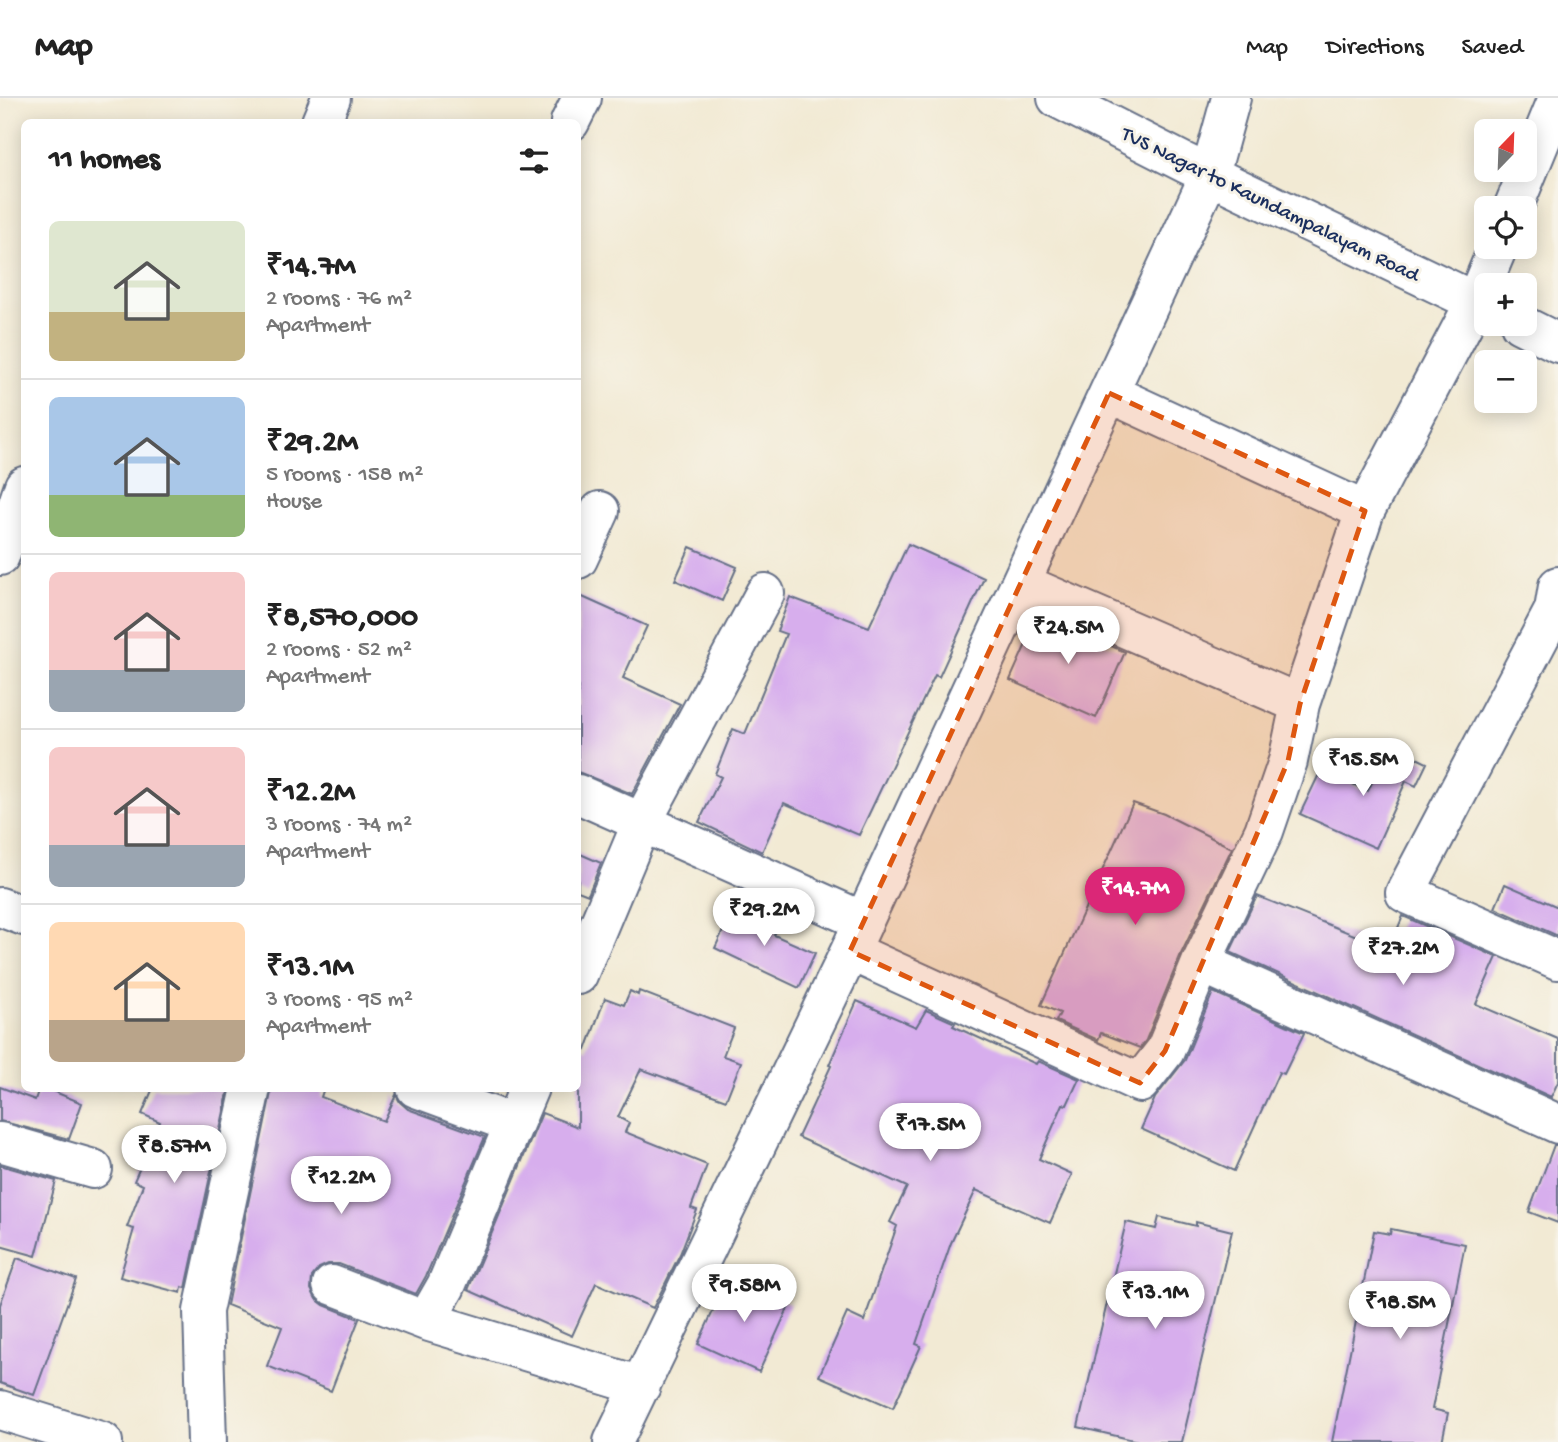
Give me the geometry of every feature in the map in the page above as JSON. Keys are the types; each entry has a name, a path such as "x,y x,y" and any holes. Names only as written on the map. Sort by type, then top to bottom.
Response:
{"street":[{"path":"322,119 331,98"},
{"path":"572,119 582,98"},
{"name":"TVS Nagar to Kaundampalayam Road","path":"1057,98 1474,302"},
{"path":"614,1442 857,936 1210,174 1231,98"},
{"path":"1518,196 1558,98"},
{"path":"581,795 642,822 1140,1083 1165,1051 1201,963 1264,831 1288,761 1300,704 1365,511 1474,316"},
{"path":"1537,332 1558,342"},
{"path":"1109,393 1365,511"},
{"path":"0,466 21,473"},
{"path":"0,556 21,495"},
{"path":"581,552 600,511"},
{"path":"1021,583 1300,704"},
{"path":"581,968 642,822 765,593"},
{"path":"1557,603 1405,894 1558,960"},
{"path":"0,907 21,915"},
{"path":"1201,963 1558,1124"},
{"path":"206,1442 203,1311 250,1092"},
{"path":"427,1092 514,1124"},
{"path":"426,1321 446,1286 527,1092"},
{"path":"0,1142 93,1169"},
{"path":"332,1285 426,1321 641,1386"},
{"path":"0,1410 103,1442"}],"highlighted area":[{"path":"1109,393 1365,511 1300,704 1288,761 1165,1051 1140,1083 850,951"}],"building":[{"path":"908,544 984,578 939,677 935,675 859,835 784,803 762,852 699,822 721,777 715,774 733,729 745,734 786,634 777,631 790,597 869,627"},
{"path":"690,547 737,567 722,601 675,580"},
{"path":"581,596 647,626 623,678 680,704 632,794 581,773"},
{"path":"1039,615 1125,652 1096,718 1010,680"},
{"path":"1390,745 1427,763 1416,786 1406,781 1376,848 1300,814 1321,770 1368,791"},
{"path":"1133,803 1164,814 1232,848 1181,954 1146,1040 1140,1048 1101,1033 1098,1040 1056,1021 1060,1013 1041,1005"},
{"path":"581,854 601,863 588,895 581,892"},
{"path":"1505,884 1558,907 1558,936 1495,908"},
{"path":"1257,896 1389,949 1403,916 1497,957 1476,1004 1558,1039 1558,1082 1551,1097 1230,952"},
{"path":"734,907 778,927 774,935 815,953 799,988 715,948"},
{"path":"630,991 638,995 639,991 734,1028 723,1056 741,1062 726,1100 641,1069 618,1117 629,1123 625,1132 707,1165 691,1208 697,1210 680,1254 653,1308 596,1283 572,1336 468,1290 542,1113 578,1127 581,1048 586,1050 605,998 624,1005"},
{"path":"1213,992 1304,1033 1284,1074 1279,1072 1234,1171 1141,1129 1155,1098 1185,1060"},
{"path":"857,1001 916,1027 926,1010 955,1023 953,1026 1036,1064 1038,1061 1079,1079 1067,1105 1063,1104 1039,1159 1072,1174 1050,1223 976,1190 951,1243 916,1344 921,1346 893,1408 819,1376 847,1313 864,1321 897,1226 890,1222 907,1187 798,1137"},
{"path":"0,1087 35,1100 38,1092 55,1092 82,1103 69,1139 0,1121"},
{"path":"151,1092 228,1092 186,1288 182,1287 181,1293 120,1277 134,1229 127,1227 143,1185 134,1181 160,1122 142,1114"},
{"path":"271,1092 323,1092 321,1097 384,1121 396,1095 408,1109 485,1137 416,1294 339,1264 328,1264 319,1268 312,1277 311,1289 316,1299 359,1319 331,1391 267,1366 282,1327 227,1305"},
{"path":"1554,1145 1558,1145 1558,1223 1529,1212"},
{"path":"0,1165 56,1181 36,1256 0,1246"},
{"path":"1159,1217 1232,1231 1182,1442 1142,1442 1078,1427 1126,1222 1156,1229"},
{"path":"1391,1229 1465,1244 1432,1409 1448,1413 1442,1442 1332,1442 1374,1231 1390,1234"},
{"path":"17,1258 76,1279 34,1395 0,1383 0,1305"},
{"path":"729,1276 790,1304 759,1372 698,1344"}]}
